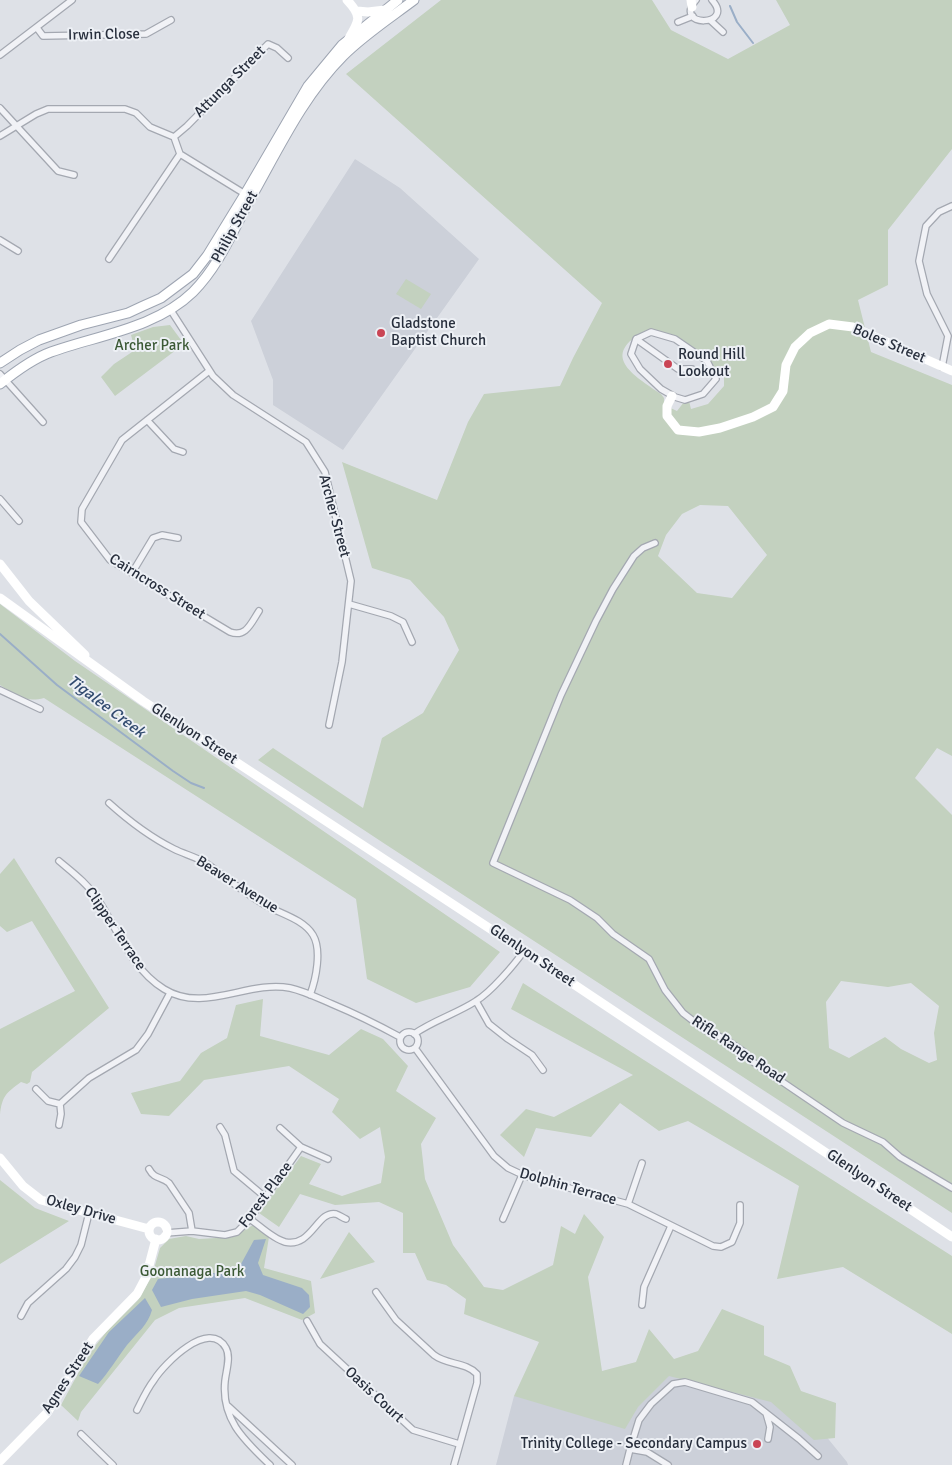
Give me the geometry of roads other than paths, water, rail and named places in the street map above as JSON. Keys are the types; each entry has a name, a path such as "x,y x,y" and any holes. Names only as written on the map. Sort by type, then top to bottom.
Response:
{"main road":[{"path":"347,0 357,11 358,24 349,38"},
{"name":"Philip Street","path":"0,363 39,340 81,325 128,313 156,300 193,274 207,256 245,194 308,86 349,38 398,0"},
{"name":"Philip Street","path":"2,379 28,363 50,353 134,326 170,309 192,293 214,267 266,171 316,88 342,57 358,42 414,0"},
{"path":"357,11 385,10"},
{"path":"156,300 170,309"},
{"name":"Boles Street","path":"672,396 667,406 667,416 678,430 699,432 720,428 754,417 773,407 783,391 786,365 795,347 810,333 829,324 853,327 952,371"},
{"name":"Glenlyon Street","path":"0,564 30,601 110,678"},
{"name":"Glenlyon Street","path":"0,598 110,678 524,950 952,1237"},
{"name":"Oxley Drive","path":"0,1158 23,1186 41,1200 149,1229"},
{"path":"160,1222 165,1226 166,1233 162,1238 156,1239 150,1236 149,1229 153,1223 160,1222"},
{"name":"Agnes Street","path":"0,1461 47,1412 93,1339 137,1294 146,1277 156,1239"}],"street":[{"path":"0,55 72,0"},
{"path":"678,22 693,6 699,21 710,20 715,14 715,1"},
{"name":"Irwin Close","path":"36,28 43,36 146,34 172,20"},
{"path":"710,20 723,32"},
{"name":"Attunga Street","path":"174,137 268,44 277,48 288,58"},
{"path":"0,108 58,171 74,175"},
{"path":"0,136 36,114 48,110 125,109 136,113 150,127 174,137 180,154 245,194"},
{"path":"109,259 180,154"},
{"path":"942,367 948,336 927,294 919,261 926,226 939,212 952,206"},
{"path":"0,240 18,251"},
{"name":"Archer Street","path":"170,309 209,371 233,395 306,442 325,472 351,581 342,662 329,726"},
{"path":"651,332 675,339 708,361 716,379 703,394 685,400 672,396 661,389 640,369 631,354 636,339 651,332"},
{"path":"636,339 678,369 692,369"},
{"name":"Cairncross Street","path":"209,371 122,440 82,509 81,522 110,560 234,634 245,632 258,611"},
{"path":"2,379 43,422"},
{"path":"147,420 174,449 183,452"},
{"path":"0,499 19,521"},
{"path":"132,573 153,538 157,535 162,535 178,538"},
{"name":"Rifle Range Road","path":"655,543 644,548 634,556 596,621 561,696 493,863 570,900 596,918 613,934 649,959 665,990 683,1013 705,1030 725,1039 743,1051 754,1062 843,1123 883,1142 900,1157 952,1188"},
{"path":"349,604 391,616 402,622 412,642"},
{"path":"0,690 40,709"},
{"name":"Beaver Avenue","path":"108,803 152,838 204,862 264,904 306,927 314,936 318,949 316,981 310,995"},
{"name":"Clipper Terrace","path":"59,860 92,892 140,967 152,981 170,993 189,998 208,998 249,989 290,988 369,1020 400,1037"},
{"path":"414,1034 428,1024 484,996 524,950"},
{"path":"60,1104 89,1078 136,1050 148,1034 170,993"},
{"path":"476,1001 489,1024 532,1055 542,1070"},
{"path":"408,1032 414,1034 418,1042 415,1048 410,1050 404,1049 400,1044 400,1037 408,1032"},
{"name":"Dolphin Terrace","path":"415,1048 494,1156 508,1168 522,1175 628,1204 713,1246 721,1247 732,1242 740,1223 740,1205"},
{"path":"36,1090 48,1101 60,1104"},
{"path":"59,1125 60,1104"},
{"path":"220,1127 225,1135 234,1171 265,1197"},
{"name":"Forest Place","path":"280,1128 301,1147 328,1159"},
{"name":"Forest Place","path":"166,1233 192,1231 231,1235 242,1228 301,1147"},
{"path":"628,1204 642,1163"},
{"path":"149,1170 155,1177 166,1180 171,1186 189,1213 192,1231"},
{"path":"503,1219 522,1175"},
{"path":"21,1316 28,1303 66,1269 75,1257 81,1245 90,1213"},
{"path":"250,1219 278,1239 288,1243 306,1238 325,1216 330,1214 336,1214 346,1220"},
{"path":"642,1305 644,1287 671,1226"},
{"path":"376,1292 396,1320 434,1355 443,1361 469,1368 477,1374 477,1384 454,1465"},
{"name":"Oasis Court","path":"307,1321 320,1344 413,1430 459,1444"},
{"path":"137,1410 154,1380 172,1358 192,1344 213,1338 223,1343 228,1352 224,1385 226,1405 232,1422 240,1435 270,1465"},
{"path":"626,1465 639,1420 651,1404 673,1384 685,1382 744,1399 766,1413 818,1456"},
{"path":"226,1405 292,1465"},
{"path":"766,1413 770,1428 768,1439"},
{"path":"80,1434 113,1465"},
{"path":"630,1449 647,1452 668,1465"}],"water":[{"path":"266,1239 258,1263 263,1275 302,1288 309,1295 310,1307 303,1314 260,1295 246,1291 192,1299 161,1307 152,1290 158,1279 224,1272 241,1264 254,1240"},
{"path":"145,1298 152,1310 148,1320 98,1384 79,1376 109,1332"}],"waterway":[{"path":"730,6 737,22 753,43"},
{"name":"Tigalee Creek","path":"0,634 57,685 173,771 191,783 204,788"}],"place":[{"name":"Gladstone Baptist Church","path":"381,333"},
{"name":"Round Hill Lookout","path":"668,364"},
{"name":"Trinity College - Secondary Campus","path":"757,1444"}],"park label":[{"name":"Archer Park","path":"152,346"},
{"name":"Goonanaga Park","path":"192,1272"}]}
